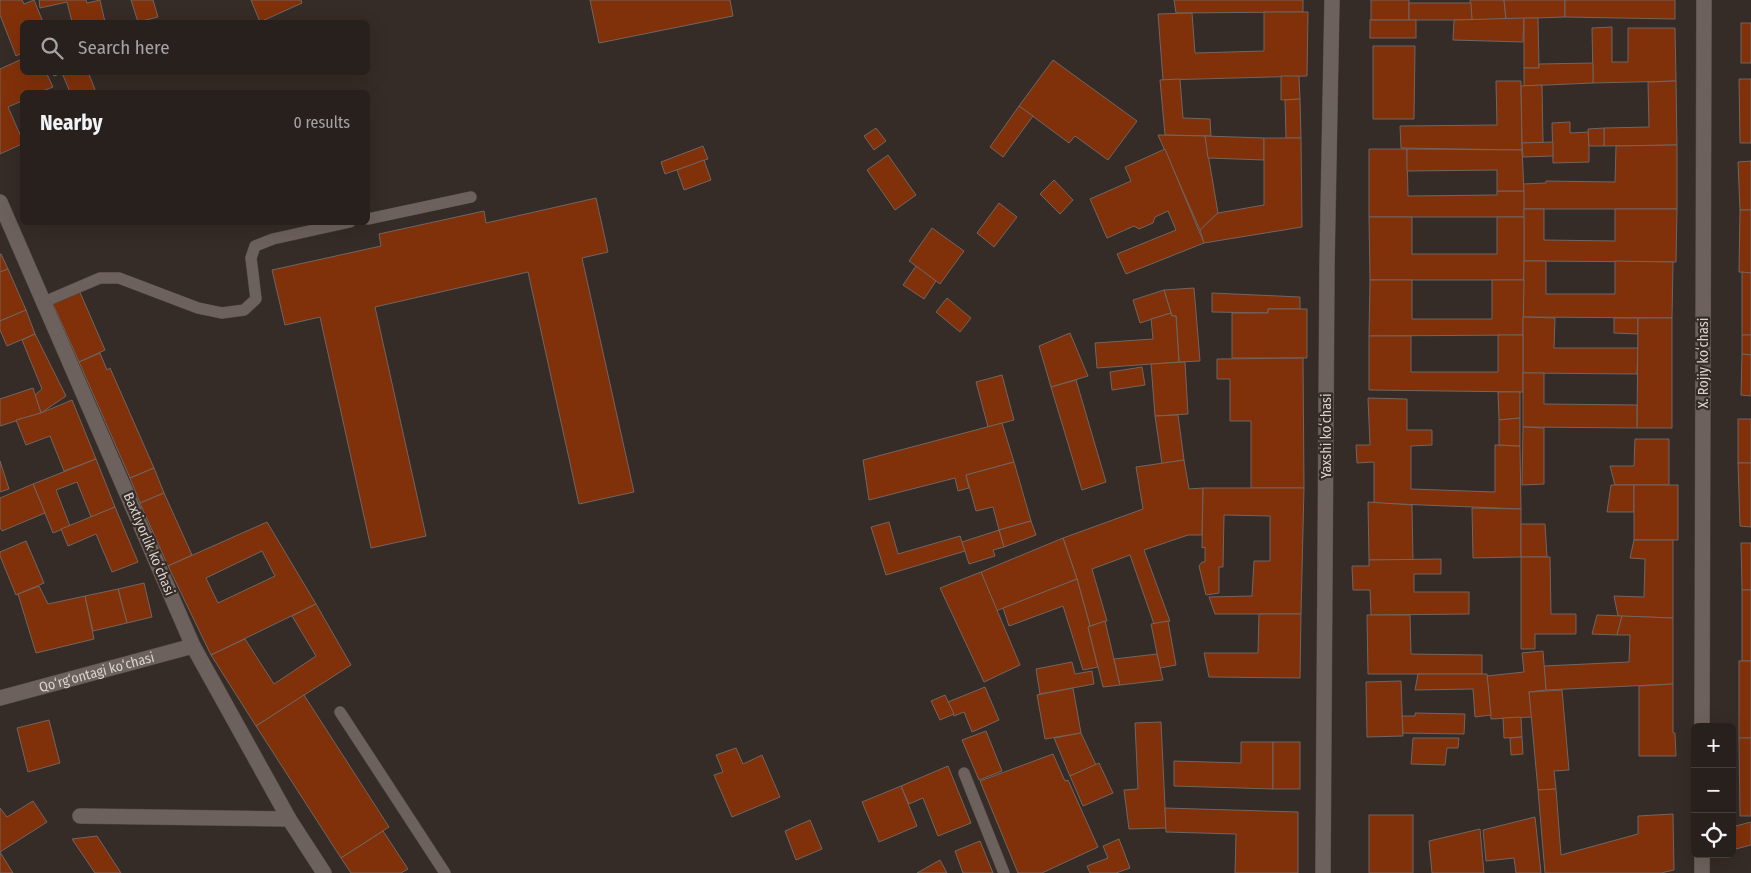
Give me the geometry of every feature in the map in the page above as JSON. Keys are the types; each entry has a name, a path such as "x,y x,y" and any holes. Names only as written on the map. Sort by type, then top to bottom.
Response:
{"street":[{"name":"Yaxshi koʻchasi","path":"1323,873 1327,264 1332,0"},
{"name":"X. Rojiy koʻchasi","path":"1702,723 1704,0"},
{"name":"Baxtiyorlik koʻchasi","path":"0,202 193,646 289,818 324,873"},
{"name":"Qo‘rg‘ontagi ko‘chasi","path":"0,698 193,646"},
{"path":"80,816 289,818"},
{"path":"1702,858 1702,873"}],"lane":[{"path":"370,219 471,197"},
{"path":"44,302 100,278 119,278 198,308 222,313 244,310 256,298 251,258 255,246 273,239 336,225"},
{"path":"340,712 445,873"},
{"path":"964,773 1004,873"}],"building":[{"path":"0,0 22,0 24,4 34,0 42,20 20,20 20,54 16,56 0,15"},
{"path":"39,0 86,0 87,3 100,0 105,20 72,20 67,2 40,8"},
{"path":"131,0 153,0 158,17 137,20"},
{"path":"251,0 301,0 302,3 264,20 259,20"},
{"path":"590,0 730,0 733,16 599,43"},
{"path":"1174,0 1303,0 1303,12 1176,13"},
{"path":"1371,0 1409,0 1409,20 1371,20"},
{"path":"1470,0 1504,0 1506,19 1472,20"},
{"path":"1504,0 1565,0 1565,17 1506,19"},
{"path":"1565,0 1675,0 1675,19 1565,17"},
{"path":"1409,3 1471,3 1472,20 1409,20"},
{"path":"1264,12 1308,12 1307,76 1163,80 1158,14 1192,13 1195,53 1264,51"},
{"path":"1524,18 1523,42 1453,40 1454,20"},
{"path":"1524,18 1538,18 1539,68 1524,68"},
{"path":"1370,20 1416,20 1416,38 1370,38"},
{"path":"1741,23 1751,23 1751,63 1741,63"},
{"path":"1612,27 1612,62 1628,62 1628,28 1675,28 1676,81 1593,83 1592,28"},
{"path":"1373,46 1415,46 1414,119 1373,119"},
{"path":"20,60 20,75 47,75 53,87 45,90 20,90 20,102 8,107 20,134 20,145 0,154 0,69"},
{"path":"1053,60 1137,121 1108,160 1075,136 1069,143 1019,106"},
{"path":"1593,63 1593,83 1524,86 1524,68 1539,68 1539,64"},
{"path":"63,75 89,75 95,90 69,90"},
{"path":"1281,76 1299,76 1300,99 1281,100"},
{"path":"1180,79 1183,118 1210,119 1211,136 1165,135 1160,80"},
{"path":"1739,79 1751,79 1751,143 1740,143"},
{"path":"1496,81 1521,81 1522,150 1401,148 1400,126 1497,125"},
{"path":"1676,81 1677,145 1604,146 1604,128 1649,127 1648,82"},
{"path":"1542,85 1543,143 1522,143 1521,86"},
{"path":"1300,99 1301,138 1286,138 1285,100"},
{"path":"1019,106 1033,116 1003,157 990,147"},
{"path":"1570,122 1570,133 1589,132 1589,162 1553,163 1552,123"},
{"path":"876,128 886,141 874,150 864,136"},
{"path":"1604,128 1604,146 1589,146 1588,129"},
{"path":"1158,135 1205,136 1218,213 1200,230"},
{"path":"1205,136 1264,138 1264,160 1208,158"},
{"path":"1264,138 1301,138 1302,227 1204,243 1200,230 1218,213 1264,205"},
{"path":"1553,142 1553,156 1523,157 1522,143"},
{"path":"1677,145 1677,209 1524,209 1523,184 1546,183 1546,181 1615,182 1616,146"},
{"path":"703,146 708,159 665,174 661,162"},
{"path":"1165,149 1204,243 1126,274 1117,254 1176,230 1168,211 1155,217 1153,223 1139,229 1134,226 1107,238 1090,199 1131,181 1125,167"},
{"path":"1369,149 1407,149 1408,196 1497,195 1497,191 1524,191 1524,217 1369,217"},
{"path":"1407,149 1522,150 1524,191 1497,191 1497,170 1407,171"},
{"path":"888,155 916,195 895,210 867,170"},
{"path":"704,160 711,180 684,190 677,170"},
{"path":"1751,161 1751,210 1740,210 1738,162"},
{"path":"1054,180 1073,200 1060,214 1040,194"},
{"path":"596,198 608,252 582,258 634,492 579,504 528,272 375,307 426,536 371,548 320,317 285,325 272,270 381,246 379,234 484,211 486,223"},
{"path":"999,203 1017,217 994,247 977,233"},
{"path":"1524,209 1544,209 1544,240 1615,241 1615,209 1677,209 1676,262 1524,261"},
{"path":"1740,210 1751,210 1751,273 1739,272"},
{"path":"1369,217 1412,217 1412,254 1497,254 1497,217 1524,217 1524,280 1370,280"},
{"path":"932,228 964,251 940,284 909,261"},
{"path":"0,254 8,269 0,272"},
{"path":"1524,261 1546,261 1546,294 1615,294 1615,261 1673,262 1672,318 1523,317"},
{"path":"916,266 936,281 924,299 903,285"},
{"path":"8,269 26,310 0,321 0,272"},
{"path":"1742,272 1751,273 1751,335 1742,335"},
{"path":"1370,280 1412,280 1412,319 1492,319 1492,280 1524,280 1523,335 1369,336"},
{"path":"1194,288 1200,361 1179,362 1176,316 1172,316 1164,290"},
{"path":"79,290 105,350 79,362 52,302"},
{"path":"1164,290 1171,313 1140,323 1133,300"},
{"path":"1212,293 1300,297 1300,309 1268,309 1268,313 1212,312"},
{"path":"947,298 971,318 960,332 936,312"},
{"path":"1268,309 1307,309 1307,358 1232,358 1232,313 1268,313"},
{"path":"26,310 35,334 7,346 0,330 0,321"},
{"path":"1171,313 1172,316 1176,316 1179,362 1097,368 1095,343 1153,339 1151,319"},
{"path":"1523,317 1555,318 1554,348 1638,348 1637,374 1523,373"},
{"path":"1614,318 1638,318 1638,334 1614,333"},
{"path":"1638,318 1672,318 1672,428 1637,428"},
{"path":"1070,333 1088,376 1051,387 1039,346"},
{"path":"35,334 66,396 41,413 35,395 42,389 22,340"},
{"path":"1498,335 1523,335 1523,392 1369,390 1369,336 1411,336 1411,372 1498,372"},
{"path":"1742,335 1751,335 1751,355 1742,354"},
{"path":"100,353 107,370 110,368 154,468 130,478 79,362"},
{"path":"1742,354 1751,355 1751,396 1741,395"},
{"path":"1303,358 1304,488 1251,488 1251,421 1230,421 1230,379 1217,379 1217,359"},
{"path":"1185,362 1188,414 1155,416 1151,364"},
{"path":"1142,367 1145,385 1112,390 1110,372"},
{"path":"1523,373 1544,373 1544,404 1637,405 1637,428 1523,427"},
{"path":"1002,375 1014,420 988,427 976,382"},
{"path":"1076,380 1106,482 1082,490 1051,387"},
{"path":"33,388 41,413 0,426 0,399"},
{"path":"1498,392 1520,392 1520,418 1499,420"},
{"path":"1368,398 1407,399 1407,430 1432,430 1432,445 1411,446 1411,489 1495,492 1495,445 1520,446 1521,509 1374,503 1374,462 1357,463 1356,445 1370,445"},
{"path":"72,400 96,459 64,471 50,436 26,445 16,420 41,413"},
{"path":"1178,415 1184,460 1162,464 1155,416"},
{"path":"1520,418 1520,446 1499,445 1499,420"},
{"path":"1738,419 1751,419 1751,463 1738,463"},
{"path":"1002,423 1014,462 966,475 969,488 958,491 955,478 869,500 863,460"},
{"path":"1523,427 1544,428 1544,484 1522,485"},
{"path":"1635,439 1669,439 1669,485 1615,485 1610,466 1634,466"},
{"path":"96,459 115,507 91,517 77,482 56,490 70,526 53,533 33,484"},
{"path":"1184,460 1189,489 1203,488 1202,535 1188,535 1144,550 1170,621 1154,624 1130,555 1092,569 1107,621 1090,626 1063,538 1143,509 1136,467"},
{"path":"0,461 9,489 0,492"},
{"path":"1014,462 1031,521 999,530 993,507 976,511 966,475"},
{"path":"1738,463 1751,463 1751,527 1740,526"},
{"path":"154,468 164,493 140,503 130,478"},
{"path":"33,484 45,513 2,531 0,527 0,498"},
{"path":"1611,485 1634,485 1634,512 1607,512"},
{"path":"1634,485 1678,485 1678,540 1634,540"},
{"path":"1203,488 1304,488 1301,614 1215,614 1209,597 1252,596 1254,561 1270,561 1270,516 1224,515 1223,567 1219,567 1219,593 1206,595 1199,566 1202,562 1205,562 1205,547 1202,548"},
{"path":"164,493 192,555 168,566 140,503"},
{"path":"1368,502 1412,505 1413,560 1369,560"},
{"path":"115,507 138,562 112,572 96,534 68,546 61,529"},
{"path":"1472,508 1521,509 1521,557 1473,558"},
{"path":"1031,521 1036,535 1004,547 999,530"},
{"path":"267,522 316,604 211,655 168,566","holes":["262,551 275,576 218,603 206,578"]},
{"path":"889,522 898,554 960,536 965,551 886,575 871,527"},
{"path":"1521,524 1545,524 1547,557 1521,557"},
{"path":"999,530 1004,547 993,550 995,556 969,564 962,542"},
{"path":"1063,538 1077,579 996,611 981,572"},
{"path":"1634,540 1673,540 1673,618 1618,616 1614,596 1644,597 1645,559 1630,558"},
{"path":"26,541 44,583 16,595 0,552"},
{"path":"1741,543 1751,543 1751,590 1742,590"},
{"path":"1521,557 1550,557 1551,614 1576,614 1576,634 1535,634 1535,649 1521,649"},
{"path":"1441,559 1441,574 1414,574 1414,592 1469,592 1469,614 1371,615 1370,590 1353,590 1352,566 1369,566 1369,560"},
{"path":"981,572 1020,665 984,682 940,588"},
{"path":"1077,579 1090,626 1088,627 1098,667 1083,670 1063,606 1009,626 1003,608"},
{"path":"144,583 152,617 127,623 118,589"},
{"path":"39,586 48,604 85,596 94,639 36,653 18,594"},
{"path":"118,589 127,623 93,631 85,596"},
{"path":"1742,590 1751,590 1751,661 1742,661"},
{"path":"316,604 351,665 256,726 211,655 245,639 274,684 316,656 292,616"},
{"path":"1259,614 1301,614 1300,678 1209,677 1204,653 1258,653"},
{"path":"1367,615 1410,615 1411,654 1482,655 1482,674 1368,674"},
{"path":"1597,615 1622,616 1617,635 1592,634"},
{"path":"1622,616 1673,618 1673,684 1546,690 1544,666 1629,662 1630,635 1617,635"},
{"path":"1105,621 1120,685 1103,687 1088,627"},
{"path":"1168,621 1176,665 1160,668 1151,624"},
{"path":"1543,651 1546,690 1529,692 1532,717 1491,719 1487,676 1524,672 1522,653"},
{"path":"1157,654 1163,680 1120,685 1114,659"},
{"path":"1739,661 1751,661 1751,738 1739,738"},
{"path":"1072,662 1075,674 1092,671 1094,684 1040,694 1036,669"},
{"path":"1418,674 1487,674 1491,715 1475,717 1473,689 1415,690"},
{"path":"1401,681 1403,736 1367,737 1366,682"},
{"path":"1673,684 1673,733 1675,733 1676,756 1639,756 1639,686"},
{"path":"985,687 999,720 972,732 964,712 954,716 948,702"},
{"path":"1073,688 1081,733 1045,739 1037,695"},
{"path":"1562,690 1569,770 1554,771 1556,789 1538,790 1529,692"},
{"path":"304,695 389,827 341,858 256,726"},
{"path":"945,695 954,714 940,720 931,701"},
{"path":"1415,713 1465,714 1464,734 1403,733 1402,716 1415,716"},
{"path":"1521,717 1522,737 1504,738 1503,718"},
{"path":"49,720 60,763 28,772 17,728"},
{"path":"1161,722 1166,828 1129,829 1124,790 1138,789 1135,723"},
{"path":"986,731 1002,771 979,780 962,740"},
{"path":"1081,733 1096,765 1070,776 1054,738"},
{"path":"1522,737 1523,754 1511,755 1510,738"},
{"path":"1413,738 1459,738 1458,748 1447,748 1445,765 1411,764"},
{"path":"1739,738 1751,738 1751,816 1740,816"},
{"path":"1241,742 1273,742 1273,789 1174,786 1174,761 1241,763"},
{"path":"1273,742 1300,742 1300,789 1273,789"},
{"path":"736,748 743,764 762,755 780,797 732,817 714,775 723,772 716,755"},
{"path":"1053,754 1065,781 1068,780 1098,847 1042,873 1018,873 980,781"},
{"path":"1099,763 1113,793 1083,806 1070,776"},
{"path":"948,766 971,823 938,836 923,798 909,804 901,786"},
{"path":"901,786 917,826 879,842 862,802"},
{"path":"1556,789 1561,855 1638,834 1638,816 1673,814 1674,870 1661,873 1545,873 1538,790"},
{"path":"33,801 47,822 0,852 0,808 7,817"},
{"path":"1165,808 1298,812 1298,873 1235,873 1236,834 1166,832"},
{"path":"1369,815 1413,815 1413,873 1369,873"},
{"path":"1535,817 1541,873 1516,873 1514,858 1486,861 1483,830"},
{"path":"810,820 822,849 796,860 785,831"},
{"path":"1751,822 1751,845 1736,849 1736,826"},
{"path":"1480,829 1484,873 1432,873 1429,841"},
{"path":"383,831 408,869 401,873 351,873 341,858"},
{"path":"97,836 121,873 95,873 72,839"},
{"path":"1119,839 1130,868 1116,873 1090,873 1087,866 1108,858 1103,846"},
{"path":"980,841 993,873 963,873 955,851"},
{"path":"0,852 13,873 0,873"},
{"path":"940,860 947,873 917,873"}]}
